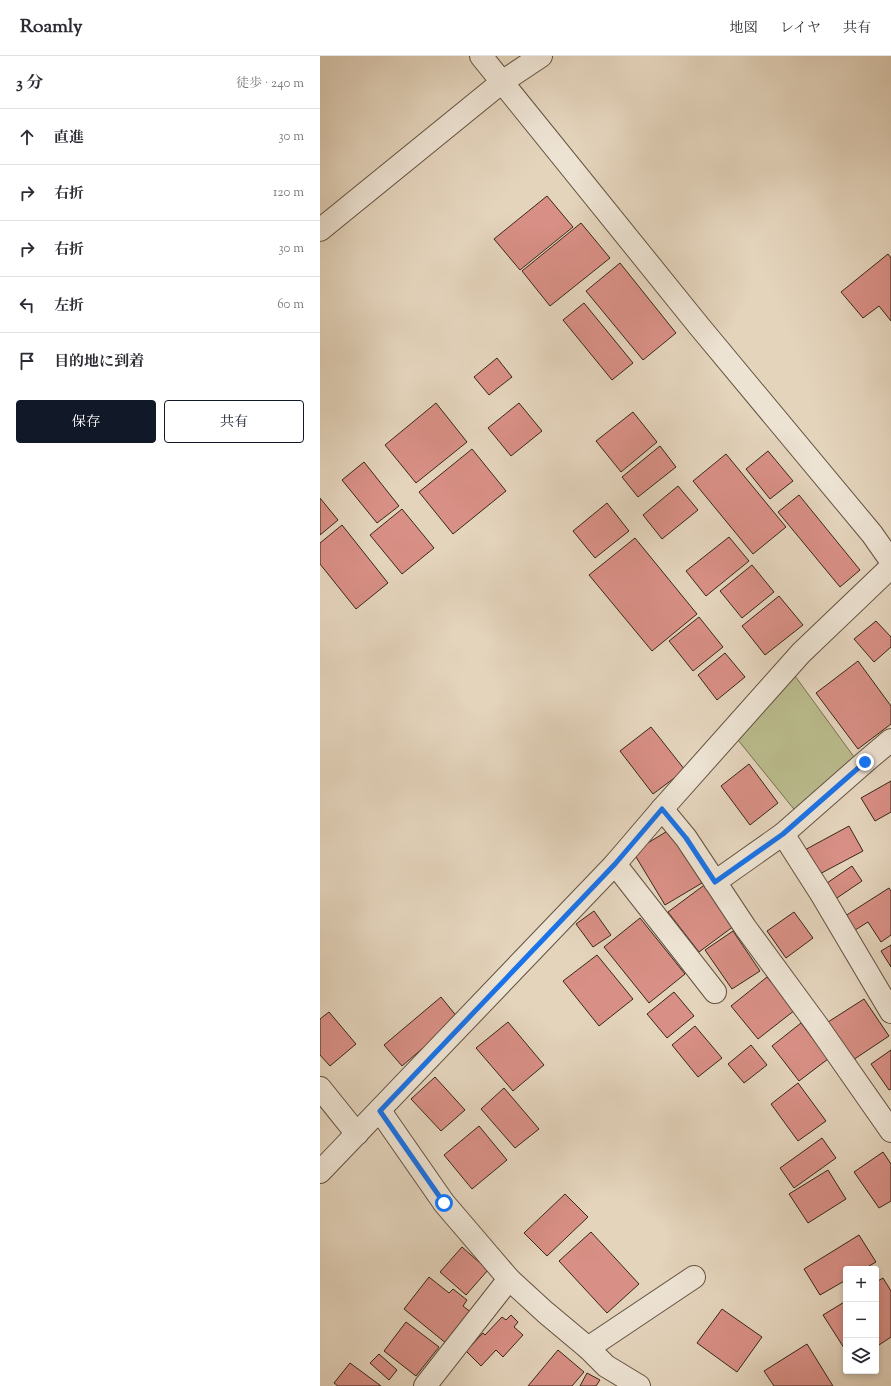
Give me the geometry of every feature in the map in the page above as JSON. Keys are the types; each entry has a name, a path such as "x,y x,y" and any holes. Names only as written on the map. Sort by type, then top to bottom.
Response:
{"street":[{"path":"481,56 699,326 872,534 891,561"},
{"path":"320,230 502,82 541,56"},
{"path":"320,1172 615,864 801,653 891,567"},
{"path":"715,882 783,834 891,740"},
{"path":"662,809 686,838 745,927 817,1025 891,1131"},
{"path":"783,834 820,892 891,1012"},
{"path":"615,864 715,992"},
{"path":"320,1088 356,1134"},
{"path":"380,1111 444,1203 509,1279 588,1348 606,1366 634,1385"},
{"path":"588,1348 694,1277"},
{"path":"425,1386 509,1279"}],"green space":[{"path":"795,676 857,761 797,813 738,740"}],"building":[{"path":"547,196 573,227 520,270 494,239"},
{"path":"581,223 610,258 550,306 522,271"},
{"path":"888,254 891,258 891,321 879,306 863,318 841,292"},
{"path":"620,263 676,333 643,360 586,291"},
{"path":"584,303 633,363 612,380 563,320"},
{"path":"497,358 512,377 489,395 474,377"},
{"path":"436,403 467,442 416,483 385,445"},
{"path":"519,403 542,431 511,456 488,428"},
{"path":"633,412 657,442 621,472 596,441"},
{"path":"660,446 676,467 638,497 622,477"},
{"path":"472,449 506,491 453,534 419,492"},
{"path":"768,451 793,481 770,499 746,469"},
{"path":"726,454 786,527 753,554 693,481"},
{"path":"364,462 399,506 377,523 342,480"},
{"path":"678,486 698,510 662,539 643,515"},
{"path":"799,495 860,570 840,587 778,512"},
{"path":"320,498 338,520 320,535"},
{"path":"607,503 629,531 595,558 573,531"},
{"path":"402,509 434,548 402,574 370,535"},
{"path":"342,525 388,583 356,609 320,564 320,543"},
{"path":"729,537 749,561 706,596 686,571"},
{"path":"635,538 697,614 652,651 589,575"},
{"path":"752,565 774,592 742,618 720,591"},
{"path":"779,596 803,625 765,655 742,626"},
{"path":"699,617 723,647 693,671 669,641"},
{"path":"876,621 891,637 891,647 874,662 854,639"},
{"path":"725,653 745,677 717,700 698,675"},
{"path":"858,661 891,706 891,724 858,749 816,693"},
{"path":"651,727 685,770 653,794 620,751"},
{"path":"749,764 778,803 750,825 721,786"},
{"path":"891,781 891,812 875,821 861,798"},
{"path":"849,826 863,851 814,877 801,852"},
{"path":"669,830 702,883 665,905 633,852"},
{"path":"852,866 862,881 834,900 824,885"},
{"path":"707,883 738,923 699,952 668,912"},
{"path":"889,888 891,891 891,935 881,942 868,922 852,932 842,918"},
{"path":"594,911 611,935 593,947 576,924"},
{"path":"794,912 813,938 786,958 767,931"},
{"path":"640,918 685,974 649,1003 604,947"},
{"path":"733,931 760,971 732,989 705,950"},
{"path":"891,945 891,967 881,951"},
{"path":"597,955 633,999 599,1026 563,981"},
{"path":"767,977 795,1010 758,1039 731,1006"},
{"path":"674,992 694,1016 667,1038 647,1014"},
{"path":"441,997 458,1018 402,1066 384,1045"},
{"path":"864,999 889,1036 853,1060 828,1022"},
{"path":"329,1012 356,1044 330,1066 320,1055 320,1019"},
{"path":"508,1022 544,1065 513,1091 476,1048"},
{"path":"801,1023 828,1059 799,1081 772,1046"},
{"path":"695,1026 722,1058 698,1077 672,1045"},
{"path":"751,1045 767,1065 744,1083 728,1064"},
{"path":"891,1050 891,1089 889,1090 871,1064"},
{"path":"435,1077 465,1110 441,1131 411,1099"},
{"path":"798,1083 826,1121 798,1141 771,1104"},
{"path":"504,1088 539,1129 515,1148 481,1109"},
{"path":"479,1126 507,1160 472,1189 444,1155"},
{"path":"822,1138 836,1158 794,1188 780,1168"},
{"path":"883,1152 891,1164 891,1201 879,1208 854,1172"},
{"path":"828,1170 846,1199 808,1223 789,1194"},
{"path":"565,1194 588,1217 547,1256 524,1233"},
{"path":"591,1232 639,1284 607,1313 559,1261"},
{"path":"859,1235 876,1262 869,1266 843,1266 843,1282 820,1295 804,1269"},
{"path":"462,1247 488,1270 466,1295 440,1272"},
{"path":"429,1277 449,1293 453,1289 467,1300 463,1306 472,1313 447,1344 404,1309"},
{"path":"883,1278 891,1291 891,1337 879,1345 879,1302 879,1280"},
{"path":"843,1303 843,1346 823,1315"},
{"path":"722,1309 762,1337 737,1372 697,1343"},
{"path":"511,1315 518,1322 514,1327 523,1335 503,1357 496,1350 481,1366 466,1351 483,1333 485,1335 502,1317 506,1320"},
{"path":"406,1322 439,1347 416,1376 384,1351"},
{"path":"807,1344 833,1386 774,1386 764,1371"},
{"path":"558,1350 584,1372 572,1386 528,1386"},
{"path":"379,1354 397,1370 389,1380 370,1363"},
{"path":"350,1363 381,1386 338,1386 334,1383"},
{"path":"587,1373 600,1380 596,1386 580,1386"}],"route":[{"path":"444,1203 380,1111 615,864 662,809 686,838 715,882 783,834 865,762"}]}
